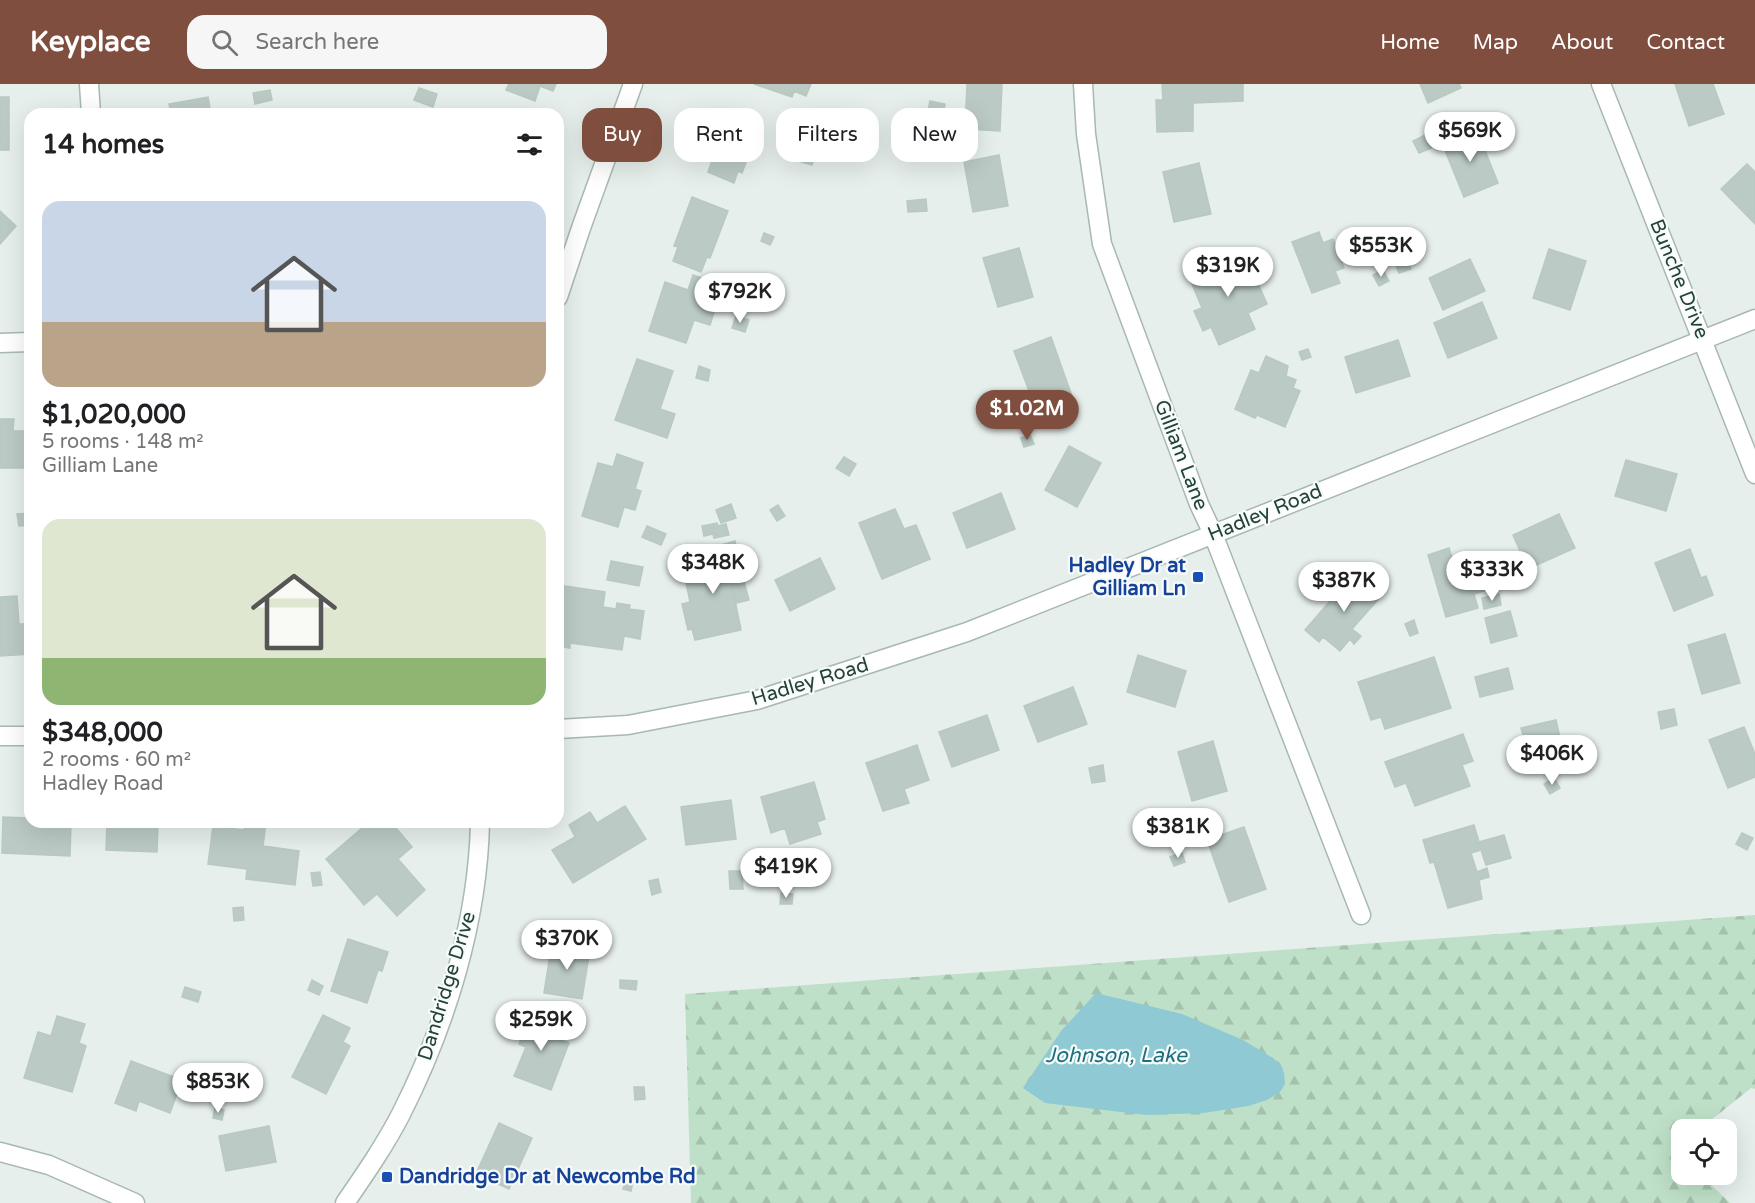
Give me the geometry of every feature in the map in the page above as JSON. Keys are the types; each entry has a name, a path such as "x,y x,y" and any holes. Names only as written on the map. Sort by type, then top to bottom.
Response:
{"street":[{"path":"89,84 91,108"},
{"path":"564,278 633,84"},
{"name":"Gilliam Lane","path":"1083,84 1086,134 1102,244 1195,493 1361,915"},
{"name":"Bunche Drive","path":"1601,84 1755,474"},
{"name":"Hadley Road","path":"564,729 628,725 757,700 967,632 1755,319"},
{"path":"0,343 24,342"},
{"path":"0,736 24,736"},
{"name":"Dandridge Drive","path":"345,1203 380,1152 400,1115 437,1031 464,940 473,900 479,828"},
{"path":"0,1152 49,1165 135,1203"}],"green space":[{"path":"1755,915 1755,1089 1751,1088 1712,1119 1671,1119 1671,1185 1711,1185 1730,1203 691,1203 685,994"}],"water":[{"name":"Johnson, Lake","path":"1096,993 1182,1014 1243,1040 1281,1065 1285,1084 1280,1092 1267,1100 1248,1106 1204,1113 1146,1115 1045,1103 1023,1088 1061,1031"}],"building":[{"path":"509,84 556,84 553,91 540,86 535,101 506,90"},
{"path":"754,84 811,84 806,96 794,91 792,97"},
{"path":"967,84 1002,84 1000,131 978,130 978,108 966,108"},
{"path":"1162,84 1243,84 1243,101 1193,103 1193,131 1157,132 1156,100 1163,100"},
{"path":"1420,84 1459,84 1461,88 1428,103"},
{"path":"1675,84 1713,84 1724,114 1689,126"},
{"path":"419,88 437,94 433,107 414,100"},
{"path":"270,90 272,100 255,104 253,93"},
{"path":"0,97 9,97 9,150 0,150"},
{"path":"208,97 210,108 170,108 169,104"},
{"path":"930,101 945,104 944,108 928,108"},
{"path":"1477,130 1498,183 1464,197 1442,143"},
{"path":"1425,135 1431,148 1419,153 1413,141"},
{"path":"999,155 1008,206 973,212 964,162 978,162 978,159"},
{"path":"712,162 746,162 742,173 738,171 734,183 708,172"},
{"path":"1199,163 1211,214 1174,222 1163,172"},
{"path":"1747,164 1755,172 1755,224 1721,189"},
{"path":"692,197 728,211 710,258 707,257 701,272 673,261 678,247 674,246"},
{"path":"926,199 927,211 908,212 907,201"},
{"path":"0,211 16,226 0,244"},
{"path":"1319,232 1323,243 1333,239 1344,268 1335,271 1340,283 1312,293 1292,242"},
{"path":"764,233 774,237 770,245 761,241"},
{"path":"1019,248 1033,297 998,307 983,258"},
{"path":"1549,249 1586,261 1570,310 1533,298"},
{"path":"1244,252 1267,304 1248,313 1255,329 1219,345 1211,327 1203,331 1194,311 1202,308 1189,277"},
{"path":"1407,257 1411,269 1399,273 1394,261"},
{"path":"1470,259 1485,291 1443,310 1429,278"},
{"path":"1383,270 1389,281 1379,286 1373,275"},
{"path":"693,275 719,284 714,299 718,300 710,325 694,320 686,343 649,331 665,282 688,290"},
{"path":"1482,302 1497,338 1448,358 1434,323"},
{"path":"736,316 749,320 745,332 732,328"},
{"path":"1051,337 1073,399 1037,412 1014,351"},
{"path":"1398,340 1410,376 1356,393 1345,357"},
{"path":"1308,349 1311,357 1302,360 1299,352"},
{"path":"1266,356 1288,366 1286,376 1296,380 1293,388 1300,391 1285,427 1257,415 1255,418 1235,409 1251,370 1259,373"},
{"path":"637,359 673,371 660,409 675,414 667,438 615,420"},
{"path":"699,366 710,370 708,381 696,378"},
{"path":"981,397 1000,399 998,411 980,409"},
{"path":"0,419 14,419 13,431 24,431 24,468 0,468"},
{"path":"1030,435 1034,444 1024,447 1021,438"},
{"path":"1069,446 1101,463 1077,507 1045,490"},
{"path":"617,454 643,463 635,489 641,491 635,510 624,507 618,527 582,516 598,463 613,467"},
{"path":"844,457 856,464 849,476 836,468"},
{"path":"1626,460 1677,474 1666,511 1615,496"},
{"path":"1001,493 1015,529 967,548 953,513"},
{"path":"731,504 736,518 721,523 716,510"},
{"path":"778,505 785,516 777,521 770,510"},
{"path":"895,509 904,529 916,525 930,559 882,579 859,523"},
{"path":"24,513 24,526 19,526 17,514"},
{"path":"1559,514 1575,548 1528,569 1513,535"},
{"path":"717,523 718,526 726,524 729,535 714,538 713,534 704,536 702,526"},
{"path":"647,526 666,534 661,545 642,537"},
{"path":"735,541 743,578 731,581 741,630 695,640 692,629 688,630 682,604 690,602 683,568 724,559 721,545"},
{"path":"1449,548 1453,561 1479,554 1490,589 1474,594 1478,608 1446,617 1428,555"},
{"path":"1690,549 1701,578 1706,576 1713,595 1674,611 1655,563"},
{"path":"820,558 835,589 790,611 775,580"},
{"path":"611,561 643,567 639,586 607,580"},
{"path":"1355,572 1382,595 1352,629 1361,636 1354,644 1350,639 1340,651 1323,637 1319,642 1305,630"},
{"path":"743,578 749,600 736,603 731,581"},
{"path":"564,586 605,592 603,607 616,609 617,603 630,605 629,609 644,611 640,639 624,636 622,650 570,643 570,648 564,647"},
{"path":"1499,594 1501,605 1484,609 1482,598"},
{"path":"17,596 19,624 24,624 24,654 0,656 0,597"},
{"path":"1510,611 1517,636 1491,643 1485,618"},
{"path":"1414,620 1418,633 1410,636 1405,624"},
{"path":"1725,634 1740,683 1702,694 1688,645"},
{"path":"1138,655 1186,671 1175,707 1127,692"},
{"path":"1434,657 1451,708 1385,729 1381,717 1371,720 1358,682"},
{"path":"1508,668 1513,689 1480,697 1475,677"},
{"path":"1073,687 1087,724 1038,742 1024,706"},
{"path":"1674,709 1677,725 1661,729 1658,712"},
{"path":"987,715 999,750 952,767 939,732"},
{"path":"1556,720 1562,746 1528,754 1521,728"},
{"path":"1744,727 1755,754 1755,777 1728,788 1709,740"},
{"path":"1463,734 1473,761 1462,765 1470,786 1415,806 1406,783 1395,787 1385,762"},
{"path":"1213,741 1227,791 1192,801 1178,752"},
{"path":"917,745 929,780 904,789 909,803 883,811 866,763"},
{"path":"1103,765 1105,781 1092,783 1089,768"},
{"path":"1554,778 1560,788 1550,794 1544,784"},
{"path":"814,782 825,819 817,822 821,834 790,844 785,828 771,833 761,797"},
{"path":"731,800 736,839 686,845 681,807"},
{"path":"625,806 646,839 573,883 552,850 575,837 569,825 590,812 597,823"},
{"path":"3,817 24,818 24,828 71,828 70,856 2,853"},
{"path":"1474,825 1479,842 1504,835 1511,858 1486,865 1481,850 1471,853 1477,872 1487,868 1489,877 1479,880 1482,899 1448,908 1434,862 1430,863 1423,840"},
{"path":"1176,826 1179,837 1168,840 1165,829"},
{"path":"1244,827 1266,889 1229,902 1207,840"},
{"path":"107,828 158,828 157,852 106,850"},
{"path":"213,828 244,830 244,828 265,828 263,846 299,851 295,885 246,879 247,869 208,864"},
{"path":"362,828 396,828 412,847 398,859 425,890 397,916 377,894 364,905 326,859"},
{"path":"1742,833 1753,838 1747,850 1736,844"},
{"path":"1182,853 1185,862 1174,866 1170,857"},
{"path":"760,868 773,868 774,882 760,882"},
{"path":"729,871 742,871 743,889 730,889"},
{"path":"320,872 322,885 313,886 311,873"},
{"path":"658,879 661,892 652,895 649,881"},
{"path":"781,893 793,894 792,904 780,904"},
{"path":"243,907 244,920 234,921 233,908"},
{"path":"348,939 388,952 382,971 378,970 367,1003 331,991"},
{"path":"552,942 590,949 582,999 544,993"},
{"path":"312,980 323,986 319,995 308,990"},
{"path":"620,980 637,981 636,990 620,988"},
{"path":"185,987 201,992 198,1002 182,997"},
{"path":"531,1013 563,1026 558,1039 569,1043 551,1090 514,1076 526,1047 519,1044"},
{"path":"323,1015 350,1028 343,1042 350,1046 326,1094 292,1077"},
{"path":"57,1016 85,1024 79,1043 86,1046 72,1092 24,1078 38,1032 51,1036"},
{"path":"131,1061 182,1080 170,1113 139,1101 136,1111 115,1103"},
{"path":"634,1087 644,1087 645,1099 635,1100"},
{"path":"215,1107 224,1110 222,1120 213,1118"},
{"path":"499,1123 532,1138 509,1189 476,1174"},
{"path":"269,1126 276,1162 226,1171 219,1136"},
{"path":"627,1176 634,1177 631,1191 623,1189"}],"place":[{"name":"Hadley Dr at Gilliam Ln","path":"1198,577"},
{"name":"Dandridge Dr at Newcombe Rd","path":"387,1177"}]}
